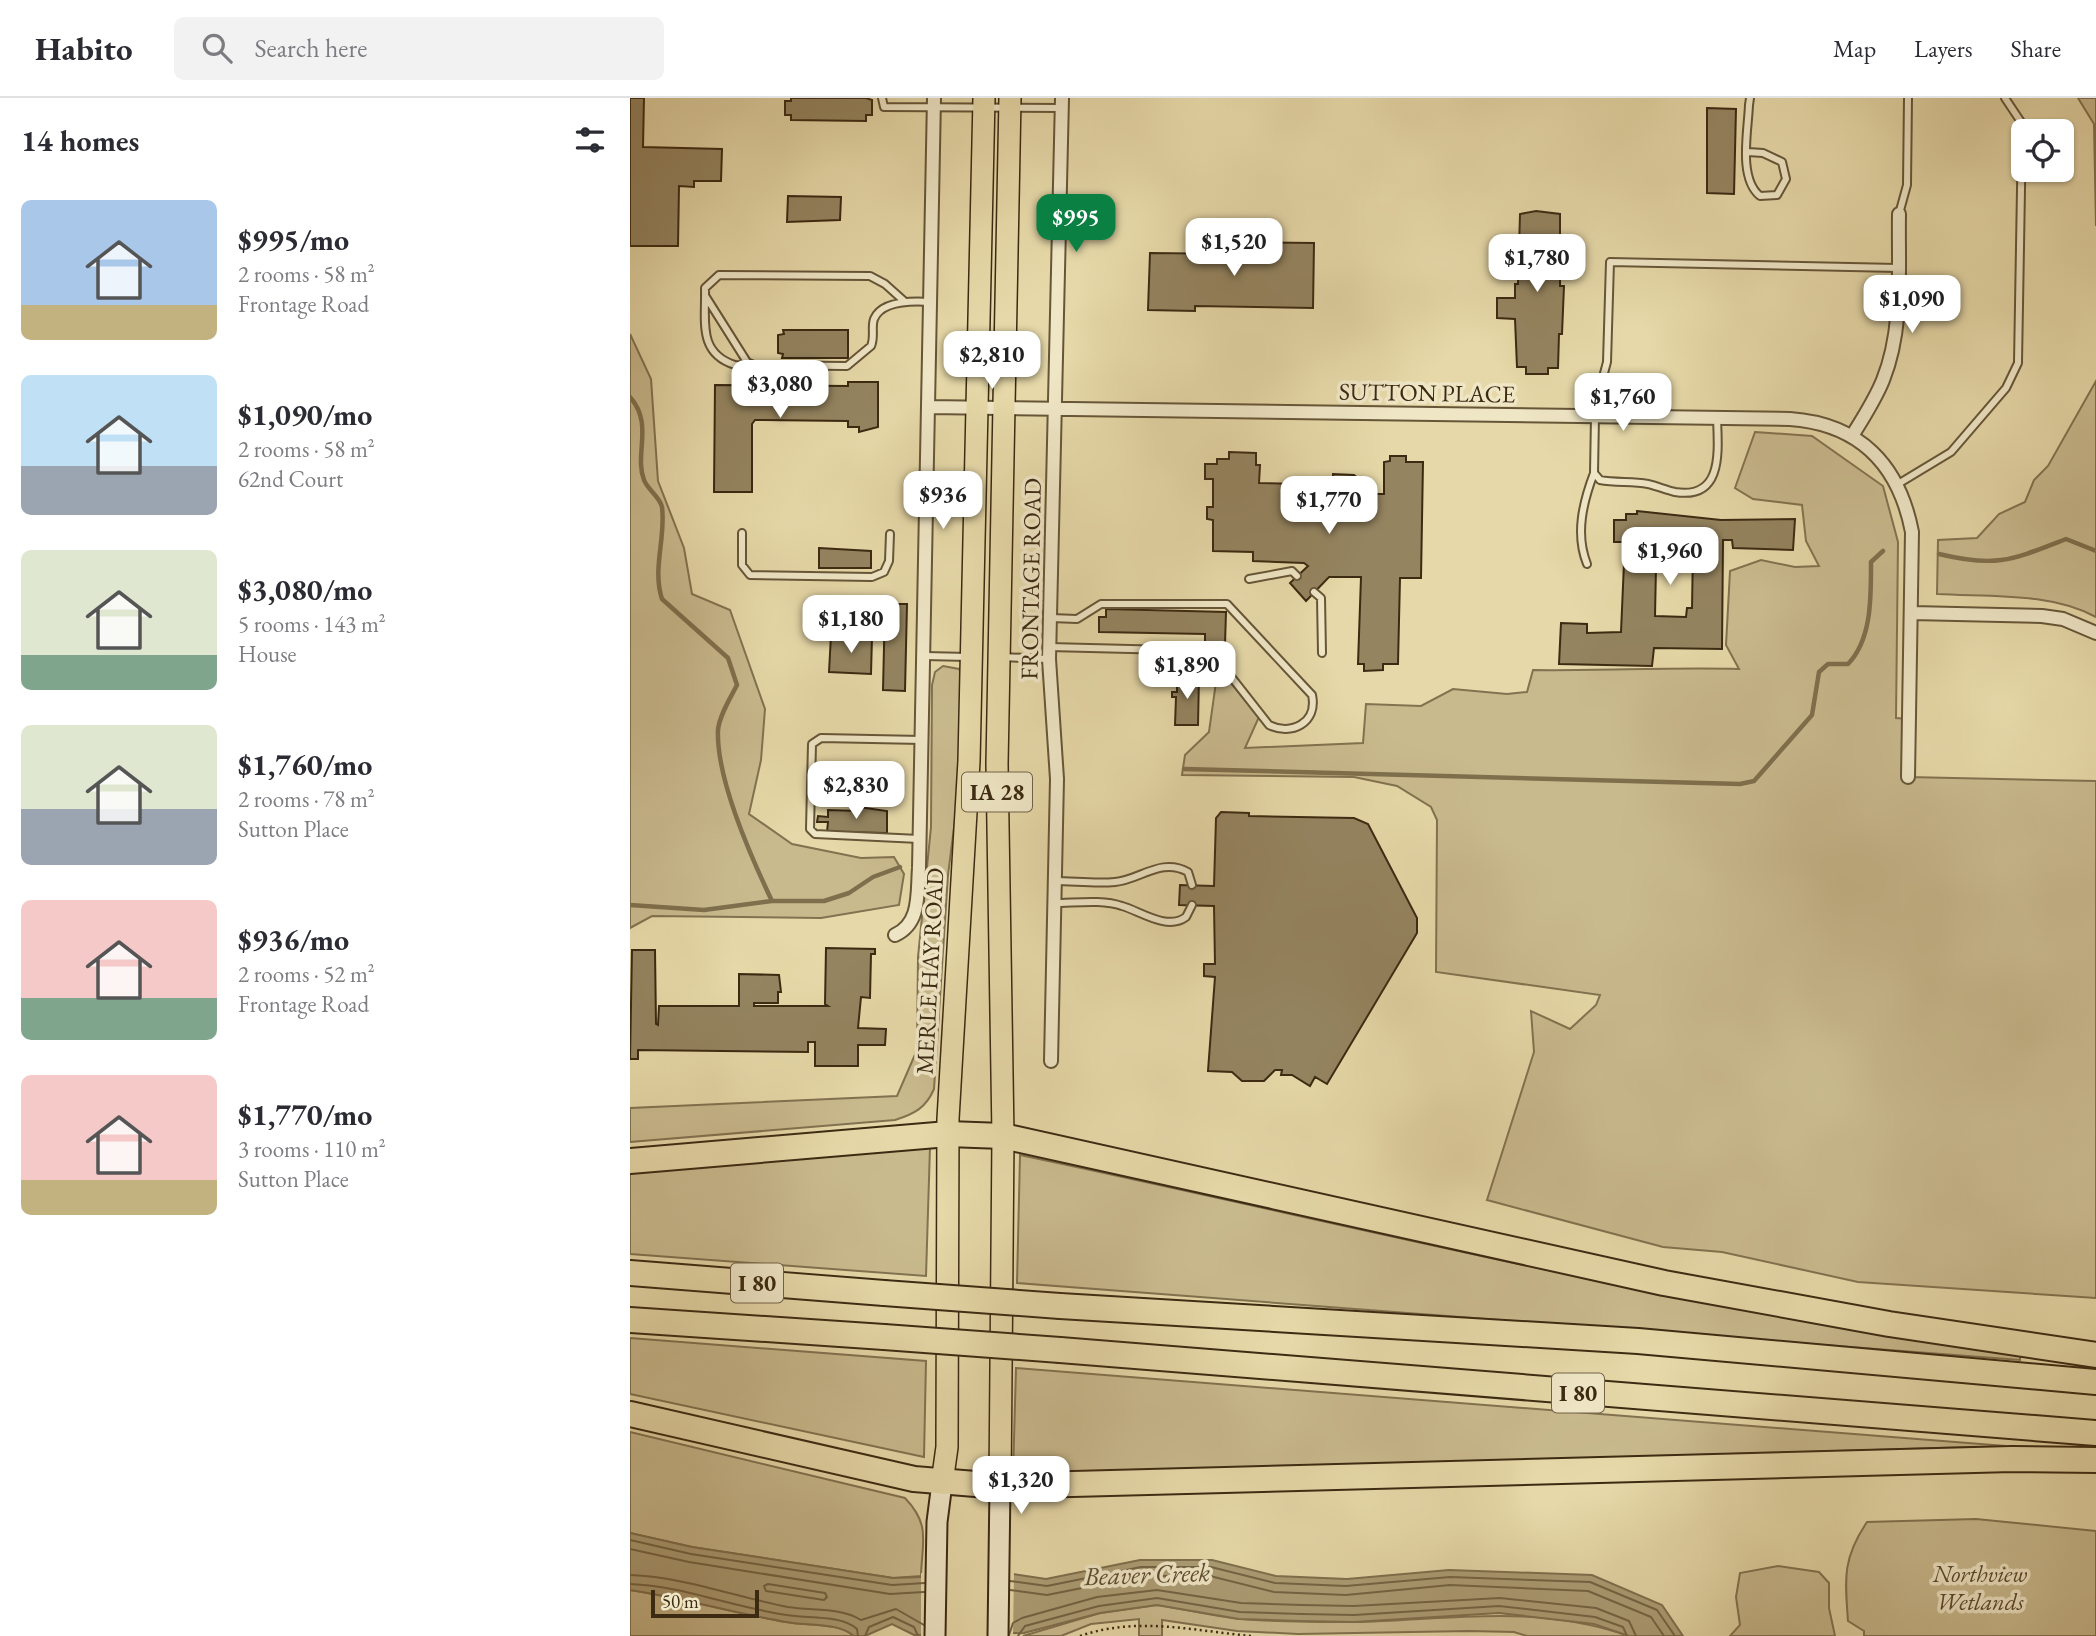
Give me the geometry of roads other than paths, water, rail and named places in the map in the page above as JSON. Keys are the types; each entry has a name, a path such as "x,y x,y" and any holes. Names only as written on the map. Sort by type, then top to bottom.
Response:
{"highway":[{"path":"630,1161 948,1134 1003,1136 1664,1283 1889,1324 2096,1356"},
{"name":"I 80","path":"630,1273 1060,1306 1638,1341 2096,1382"},
{"name":"I 80","path":"630,1320 1060,1350 2096,1433"},
{"path":"630,1414 914,1479 1000,1486 2012,1459 2096,1460"}],"main road":[{"name":"MERLE HAY ROAD","path":"935,1636 936,1545 947,1447 948,1134 969,761 984,103"},
{"name":"IA 28","path":"1000,1486 1003,1136 997,764 1010,103"},
{"path":"998,1636 1000,1486"}],"street":[{"path":"895,935 912,923 916,908 920,839 924,740 934,103"},
{"name":"FRONTAGE ROAD","path":"1051,1061 1057,779 1049,653 1062,103"},
{"path":"1852,436 1883,381 1891,356 1896,332 1899,214"},
{"name":"SUTTON PLACE","path":"929,407 1717,418 1812,421 1832,426 1852,436 1883,461 1908,506 1912,532 1908,777"},
{"path":"1912,614 2042,615 2063,619 2096,633"}],"lane":[{"path":"882,98 884,107 934,103 1062,103"},
{"path":"1748,152 1763,153 1782,162 1786,179 1777,195 1760,197 1752,190 1748,178 1748,152 1750,98"},
{"path":"1899,214 1907,185 1908,98"},
{"path":"1898,484 1951,452 2006,388 2018,363 2022,131 2021,121 2005,98"},
{"path":"1587,564 1581,545 1583,506 1594,473 1600,388 1607,362 1610,262 1898,268"},
{"path":"904,301 885,284 870,276 719,275 705,288 705,340 719,359 735,365 847,366 871,346 874,319 879,313 904,301 930,302"},
{"path":"706,296 747,362 755,366"},
{"path":"1594,473 1600,480 1628,481 1674,492 1688,492 1702,487 1711,479 1717,465 1717,418"},
{"path":"742,533 742,565 750,575 873,577 884,572 890,561 890,534"},
{"path":"1249,579 1281,571 1292,571 1297,576"},
{"path":"1314,592 1321,598 1322,653"},
{"path":"999,657 1049,653 1211,651 1269,725 1281,730 1303,724 1310,716 1314,703 1312,695 1227,604 1101,604 1077,619 1051,618"},
{"path":"925,656 971,657"},
{"path":"920,839 815,834 810,829 812,744 821,738 924,740"},
{"path":"1055,881 1115,882 1158,867 1178,868 1188,872 1192,885"},
{"path":"1054,902 1120,905 1153,919 1176,921 1186,917 1192,905"}],"water":[{"name":"Beaver Creek","path":"630,1533 692,1547 893,1578 1013,1574 1046,1579 1140,1560 1212,1560 1276,1576 1347,1579 1449,1570 1592,1575 1662,1605 1683,1636 1629,1636 1594,1624 1499,1613 1354,1622 1301,1621 1239,1619 1157,1605 1100,1613 1024,1633 914,1635 892,1624 865,1636 854,1636 831,1626 786,1622 630,1590"}],"waterway":[{"path":"630,397 641,418 644,480 662,507 658,576 662,599 728,658 737,685 719,725 719,749 736,817 772,901"},
{"path":"1939,554 1976,561 2004,560 2066,539 2096,551"},
{"path":"1184,769 1740,784 1754,781 1812,715 1819,672 1828,664 1848,664 1856,654 1866,630 1871,562 1883,551"},
{"path":"630,905 704,910 772,901 824,901 849,893 873,877 900,867"}],"park label":[{"name":"Northview Wetlands","path":"1980,1588"}]}
